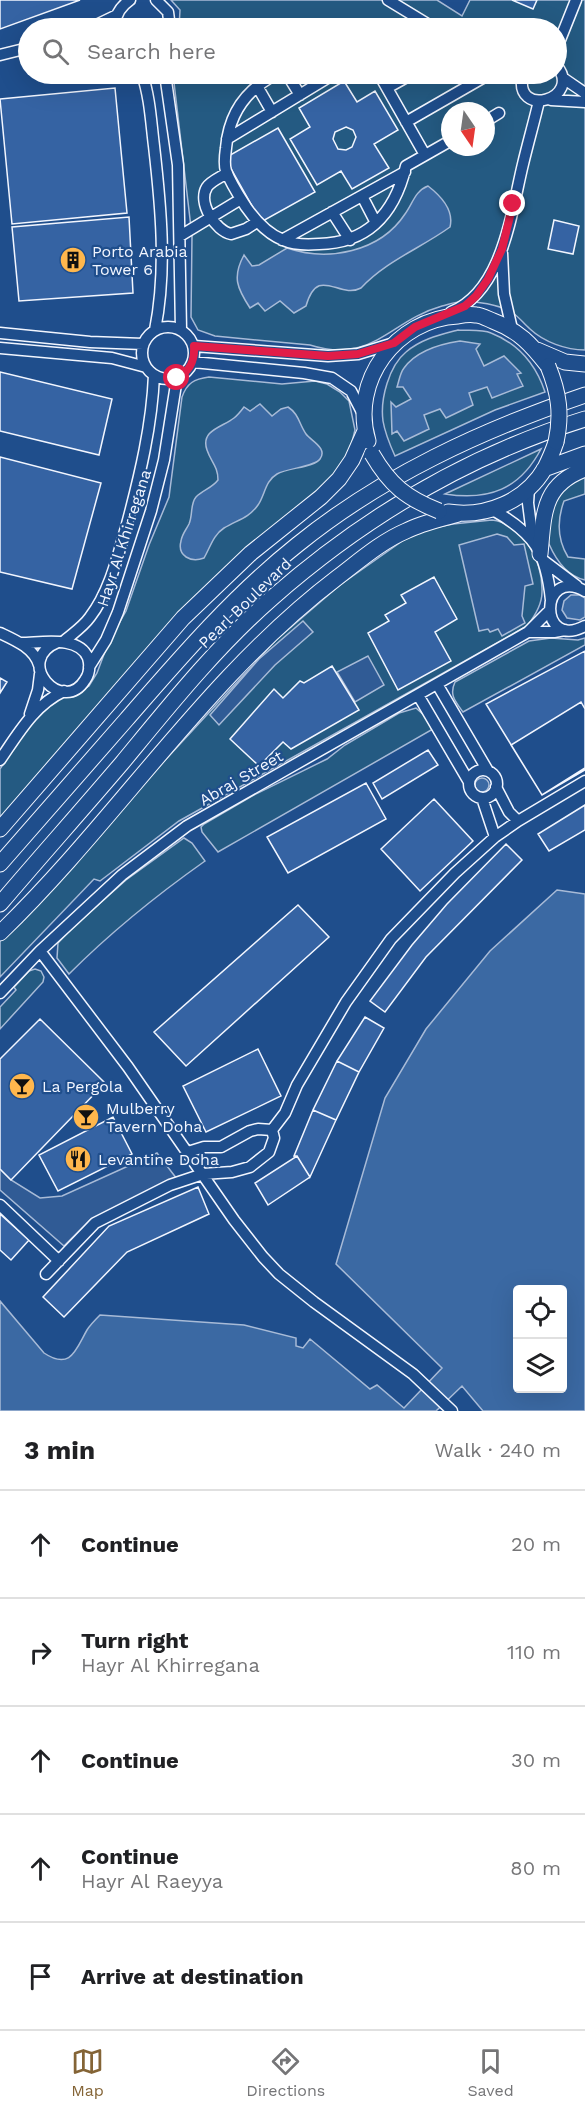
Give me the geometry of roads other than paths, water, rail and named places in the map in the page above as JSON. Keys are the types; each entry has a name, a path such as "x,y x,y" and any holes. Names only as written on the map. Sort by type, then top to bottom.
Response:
{"main road":[{"path":"0,933 42,890 227,676 268,636 323,589 404,531 458,514 493,510 510,502 529,488 544,470 556,442 560,423 560,404 556,384 548,366 534,348 512,329 477,315 441,317 415,327 394,343 381,358 371,376 364,416 365,431 372,454 384,474 399,490 418,503 439,511 458,514"},
{"path":"534,348 565,362 585,364"},
{"name":"Pearl Boulevard","path":"0,864 207,629 297,544 376,490 447,450 513,420 585,395"},
{"name":"Pearl Boulevard","path":"0,904 222,647 270,600 310,566 381,514 452,473 496,452 585,419"},
{"path":"0,829 183,618 251,553 321,497 339,479 352,460 365,431"},
{"path":"544,470 585,454"},
{"path":"539,552 542,522 548,499 563,480 585,469"}],"street":[{"path":"156,0 168,12 169,18"},
{"path":"388,0 418,18"},
{"path":"567,22 576,0"},
{"path":"117,18 125,2"},
{"path":"111,18 117,15"},
{"path":"0,55 18,50"},
{"path":"567,81 585,93"},
{"path":"144,84 157,173 161,240 161,302 155,330"},
{"path":"166,84 178,165 181,330"},
{"path":"260,84 241,102 231,119 225,169 241,200 257,222 282,240 305,245 350,240 376,223 395,201 406,166 441,146"},
{"path":"293,84 300,95"},
{"path":"227,139 318,84"},
{"path":"385,84 425,155"},
{"path":"387,88 394,84"},
{"path":"406,122 472,84"},
{"path":"551,100 559,93 561,84"},
{"path":"522,85 528,96 539,101 585,102"},
{"path":"257,86 272,111"},
{"path":"441,317 465,306 476,296 488,279 502,249 539,101"},
{"path":"495,116 500,113"},
{"path":"282,240 405,172"},
{"path":"227,173 209,184 204,194 205,205 219,229 231,234 257,222"},
{"path":"362,196 376,223"},
{"path":"180,236 241,200"},
{"path":"332,212 350,240"},
{"path":"502,249 504,294 512,329"},
{"path":"0,348 111,358 150,371 165,379 177,378 189,369 193,362 194,346 181,330 168,327 155,330 146,338 142,352 150,371"},
{"path":"0,333 90,342 143,344"},
{"path":"194,346 328,356 358,354 394,343"},
{"path":"193,362 332,378 351,391 364,416"},
{"name":"Hayr Al Khirregana","path":"60,642 81,627 96,608 115,564 135,493 146,439 153,399 150,371"},
{"name":"Hayr Al Khirregana","path":"89,667 106,640 118,612 151,512 164,460 177,378"},
{"path":"529,488 528,503 554,622 565,630"},
{"path":"493,510 516,524 539,552 583,589"},
{"name":"Abraj Street","path":"0,993 40,951 122,875 187,826 528,632 561,588 583,589"},
{"name":"Abraj Street","path":"528,632 572,631 585,626"},
{"path":"0,633 21,643 36,657 44,681 53,689 64,692"},
{"path":"27,723 36,699 39,668 47,649 60,642"},
{"path":"0,760 45,702 82,685 88,674 86,654 76,644 21,643"},
{"path":"437,684 488,771 495,778 496,787 509,812 518,821"},
{"path":"418,695 469,782 472,793 482,798 491,795 496,787"},
{"path":"469,782 474,774 488,771"},
{"path":"46,1274 95,1223 170,1185 203,1174 232,1172 250,1167 269,1152 273,1144 272,1130 285,1113 297,1086 346,1002 391,939 455,873 495,837 585,780"},
{"path":"482,798 495,837"},
{"path":"40,951 128,1067 248,1239 279,1274 413,1374 452,1411"},
{"path":"189,1152 204,1147 221,1147 250,1131 272,1130"},
{"path":"0,1205 59,1261"}],"place":[{"name":"Porto Arabia Tower 6","path":"73,260"},
{"name":"La Pergola","path":"22,1086"},
{"name":"Mulberry Tavern Doha","path":"86,1117"},
{"name":"Levantine Doha","path":"78,1159"}]}
